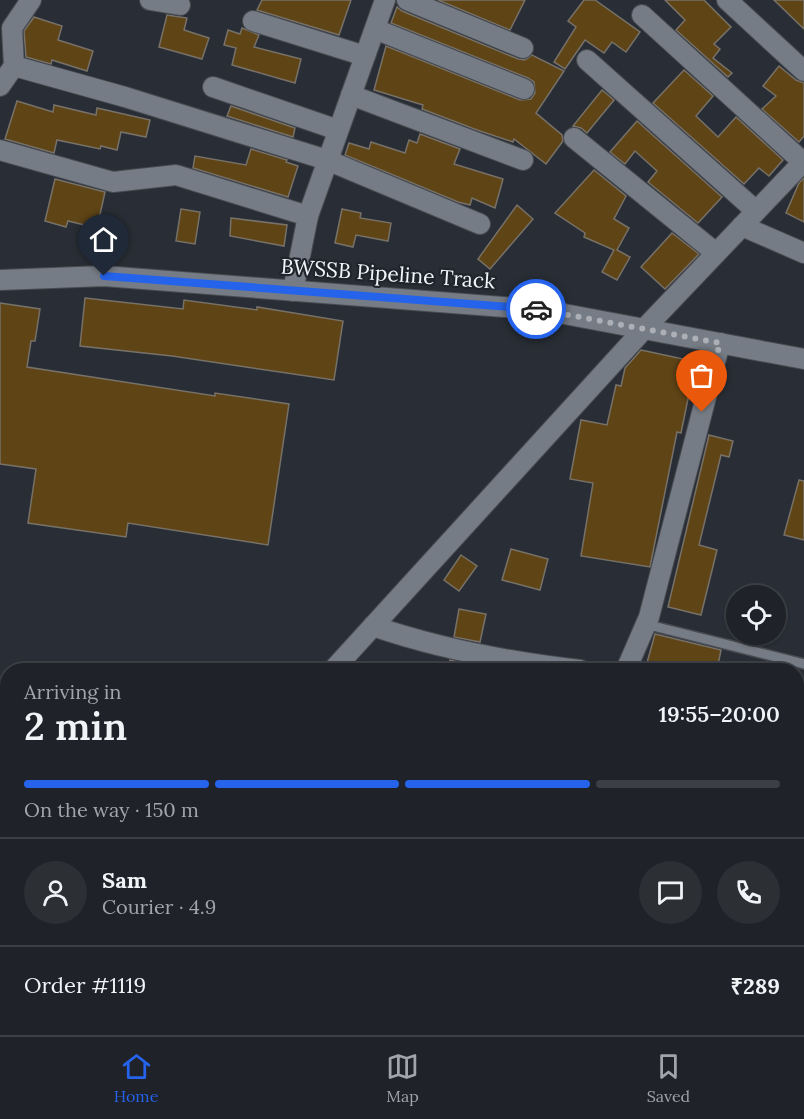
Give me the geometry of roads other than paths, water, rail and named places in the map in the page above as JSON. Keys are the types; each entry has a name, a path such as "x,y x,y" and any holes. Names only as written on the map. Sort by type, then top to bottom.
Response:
{"street":[{"path":"0,86 14,66 6,26 31,0"},
{"path":"150,0 180,5"},
{"path":"293,291 308,216 385,0"},
{"path":"406,0 523,48"},
{"path":"727,0 804,71"},
{"path":"339,663 644,329 804,162 642,15"},
{"path":"253,21 365,56"},
{"path":"375,29 524,89"},
{"path":"587,60 756,211"},
{"path":"14,66 125,97 327,160 480,225"},
{"path":"213,87 338,130"},
{"path":"351,95 523,160"},
{"path":"574,138 716,253"},
{"path":"0,150 113,182 176,175 308,216"},
{"path":"742,226 804,253"},
{"name":"BWSSB Pipeline Track","path":"0,280 104,276 543,310 804,359"},
{"path":"629,663 645,624 720,343"},
{"path":"373,626 416,640 525,663"}],"lane":[{"path":"645,624 800,663"}]}
